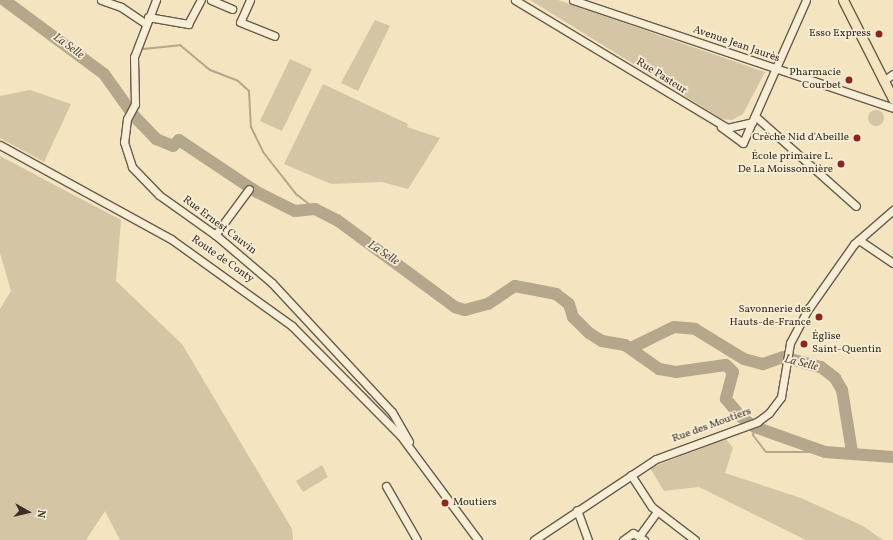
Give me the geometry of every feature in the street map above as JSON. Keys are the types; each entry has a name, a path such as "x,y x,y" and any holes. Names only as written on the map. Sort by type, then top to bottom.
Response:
{"main road":[{"path":"843,0 893,99"}],"street":[{"path":"101,0 121,7 147,20 188,24 201,0"},
{"name":"Rue Ernest Cauvin","path":"156,0 134,57 131,113 124,142 139,178 215,235 272,283 363,380 402,433"},
{"path":"212,0 232,9"},
{"path":"250,0 240,22 274,36"},
{"name":"Rue Pasteur","path":"515,0 721,127 743,143 753,119"},
{"name":"Avenue Jean Jaurès","path":"573,0 777,71 875,104 893,108"},
{"path":"721,127 753,119 777,71 806,0"},
{"path":"883,81 893,75"},
{"path":"875,104 893,99"},
{"path":"753,119 856,206"},
{"name":"Route de Conty","path":"0,145 171,239 243,287 314,346 402,433"},
{"path":"215,235 249,189"},
{"name":"Rue des Moutiers","path":"534,540 631,475 674,452 757,422 781,397 788,352 827,279 859,240 893,210"},
{"path":"859,240 893,263"},
{"path":"402,433 411,449 478,540"},
{"path":"631,475 657,512 695,540"},
{"path":"386,486 417,540"},
{"path":"577,510 588,540"},
{"path":"623,540 629,534 642,538 657,512"}],"shaded area":[{"path":"530,0 558,0 765,72 743,114 732,120 722,119"},
{"path":"375,20 390,26 358,91 341,83"},
{"path":"290,59 312,69 282,131 260,121"},
{"path":"323,84 408,124 407,127 440,138 408,189 382,182 331,184 284,164"},
{"path":"30,90 71,104 44,162 0,138 0,96"},
{"path":"876,110 882,112 884,118 882,124 876,126 870,124 868,118 870,112"},
{"path":"0,156 121,220 116,281 182,344 292,529 293,540 120,540 105,511 86,540 0,540 0,309 11,291 0,253"},
{"path":"726,439 733,448 725,473 801,498 863,526 883,540 806,540 699,487 664,491 650,468"},
{"path":"322,465 328,477 303,492 296,481"}],"waterway":[{"name":"La Selle","path":"4,0 104,74 134,116 156,139 173,146 179,140 257,192 295,211 315,209 337,220 455,307 465,310 488,304 515,286 556,294 569,304 573,317 589,333 602,341 625,345 659,369 676,372 726,365 733,372 726,399 741,417 755,427 825,452 893,457"},
{"path":"143,49 180,45 210,70 238,81 249,91 251,127 263,152 296,194 315,209"},
{"name":"La Selle","path":"631,348 674,327 695,329 744,359 763,364 783,357 821,367 835,378 842,390 852,452"},
{"path":"755,427 753,435 766,452 825,452"}],"place":[{"name":"Esso Express","path":"879,34"},
{"name":"Pharmacie Courbet","path":"849,80"},
{"name":"Crèche Nid d'Abeille","path":"857,138"},
{"name":"École primaire L. De La Moissonnière","path":"841,164"},
{"name":"Savonnerie des Hauts-de-France","path":"819,317"},
{"name":"Église Saint-Quentin","path":"804,344"},
{"name":"Moutiers","path":"445,503"}]}
